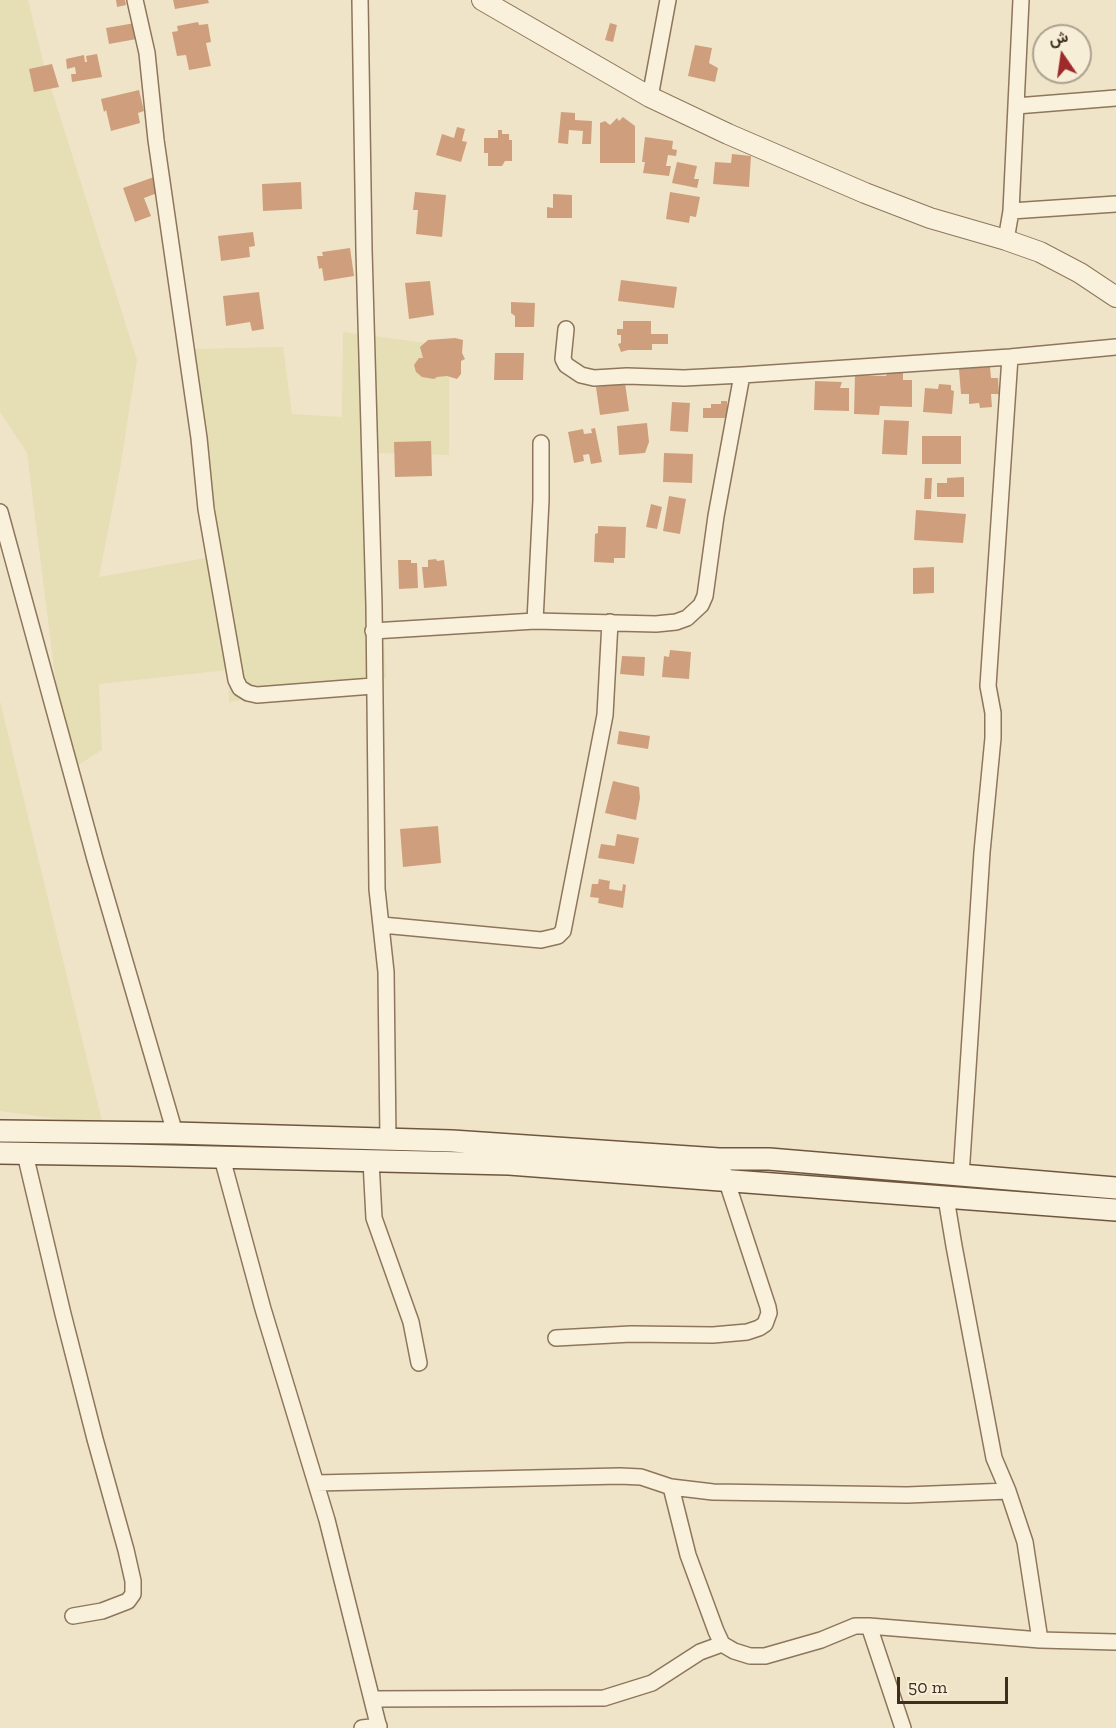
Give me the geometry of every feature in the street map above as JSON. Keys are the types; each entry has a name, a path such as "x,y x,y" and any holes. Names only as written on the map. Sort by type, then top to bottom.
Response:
{"main road":[{"path":"0,1131 175,1133 544,1146 719,1159 769,1159 1116,1188"},
{"path":"0,1153 509,1164 1116,1210"}],"street":[{"path":"135,0 147,53 156,140 199,438 206,509 236,680 240,688 257,695 373,686"},
{"path":"360,0 374,632 377,890 386,972 388,1140"},
{"path":"482,0 650,97 728,134 865,193 930,218 1040,252 1080,273 1116,297"},
{"path":"650,97 668,0"},
{"path":"1006,240 1011,212 1021,0"},
{"path":"1016,106 1116,98"},
{"path":"1011,212 1116,204"},
{"path":"566,329 563,359 570,369 594,378 627,376 684,378 742,375 1011,357 1116,347"},
{"path":"961,1176 982,852 993,738 993,712 988,686 1011,357"},
{"path":"374,632 535,621 656,624 676,622 687,618 701,605 705,596 716,516 742,375"},
{"path":"535,621 541,500 541,443"},
{"path":"0,512 95,859 175,1133"},
{"path":"382,925 541,940 558,936 563,931 604,715 610,622"},
{"path":"25,1154 66,1326 133,1581 133,1594 128,1601 102,1611 73,1616"},
{"path":"222,1158 263,1309 345,1587 379,1727 362,1728"},
{"path":"556,1338 631,1334 713,1335 747,1332 765,1324 768,1318 768,1306 719,1159"},
{"path":"371,1161 374,1218 411,1322 419,1363"},
{"path":"946,1198 988,1430 994,1458 1008,1491 1024,1542 1040,1640"},
{"path":"316,1483 620,1476 641,1477 671,1487 713,1492 944,1494 1008,1491"},
{"path":"671,1487 688,1555 722,1644 734,1651 750,1656 765,1656 821,1640 855,1626 1040,1640 1116,1642"},
{"path":"869,1626 903,1728"},
{"path":"372,1700 603,1698 652,1683 699,1652 722,1644"}],"shaded area":[{"path":"0,0 28,0 45,69 137,360 120,469 99,577 206,558 191,349 283,347 292,414 342,417 343,332 449,346 449,455 375,453 386,678 229,702 228,670 99,684 102,750 67,772 27,453 0,412"},
{"path":"0,701 103,1125 0,1111"}],"building":[{"path":"116,0 125,0 126,5 117,7"},
{"path":"173,0 208,0 209,3 175,9"},
{"path":"198,22 199,25 208,24 211,42 206,43 211,66 189,70 186,55 177,56 172,32 178,31 177,26"},
{"path":"135,23 142,38 109,44 106,28"},
{"path":"610,23 617,25 613,42 605,40"},
{"path":"695,45 712,48 709,63 718,68 715,82 688,76"},
{"path":"97,54 102,77 72,82 71,74 76,74 75,67 67,69 66,59 84,55 85,62 87,62 86,56"},
{"path":"52,64 59,87 34,92 29,69"},
{"path":"139,90 144,111 138,113 140,123 111,131 101,99"},
{"path":"561,112 575,113 575,120 592,121 591,144 582,144 583,131 569,130 568,144 558,143"},
{"path":"623,117 635,126 635,163 600,163 600,123 605,121 610,125 617,118 619,121"},
{"path":"457,127 465,129 462,141 467,142 461,162 436,155 442,134 454,138"},
{"path":"498,130 502,130 502,134 509,134 509,140 512,140 512,161 505,161 502,166 488,166 488,153 484,153 484,138 498,138"},
{"path":"645,137 673,141 672,149 677,150 676,156 668,155 666,166 671,166 669,176 643,173"},
{"path":"732,154 751,156 749,187 713,184 715,162 731,163"},
{"path":"677,162 697,166 694,179 699,179 697,188 672,183"},
{"path":"154,177 160,192 144,198 151,216 135,222 123,188"},
{"path":"301,182 302,209 263,211 262,184"},
{"path":"415,192 446,195 442,237 416,234 418,210 413,210"},
{"path":"670,192 700,197 696,217 690,216 689,223 666,219"},
{"path":"553,194 572,195 572,218 547,218 547,207 553,208"},
{"path":"253,232 255,246 249,247 250,257 221,261 218,236"},
{"path":"350,248 354,276 324,281 317,256 323,256 322,252"},
{"path":"621,280 677,287 674,308 618,301"},
{"path":"430,281 434,315 409,319 405,283"},
{"path":"259,292 264,329 252,331 250,322 226,326 223,296"},
{"path":"511,302 535,303 534,327 515,327"},
{"path":"623,321 651,321 651,334 668,334 668,344 652,344 652,350 621,352 618,344 621,343 621,335 617,335 617,329 623,329"},
{"path":"455,338 463,340 462,353 465,359 461,361 461,374 457,379 447,376 434,379 422,377 416,372 414,365 419,358 423,358 420,347 428,340"},
{"path":"495,353 524,353 523,380 494,380"},
{"path":"990,367 991,378 998,378 999,394 991,394 992,407 980,408 979,403 969,404 969,394 961,394 959,369"},
{"path":"887,373 903,373 903,380 912,380 912,407 880,406 879,415 854,414 855,375 886,376"},
{"path":"815,381 842,382 840,388 849,388 849,411 814,410"},
{"path":"625,383 629,411 600,415 596,387"},
{"path":"939,384 951,385 951,390 954,391 952,414 923,412 925,388 938,389"},
{"path":"721,401 727,401 727,418 703,418 703,408 711,408 711,404 721,404"},
{"path":"672,402 690,403 688,432 670,431"},
{"path":"884,420 909,421 907,455 882,454"},
{"path":"647,423 649,442 645,453 619,455 617,426"},
{"path":"595,428 602,462 591,464 589,454 583,455 584,461 574,463 568,432 583,429 584,434 592,433 591,429"},
{"path":"922,436 961,436 961,464 922,464"},
{"path":"431,441 432,476 395,477 394,442"},
{"path":"664,453 693,454 692,483 663,482"},
{"path":"964,477 964,497 937,497 937,483 947,483 947,478"},
{"path":"925,478 932,478 931,499 924,499"},
{"path":"669,496 686,499 680,534 663,531"},
{"path":"651,504 662,507 657,529 646,527"},
{"path":"916,510 966,514 963,543 914,540"},
{"path":"598,526 626,527 625,558 614,558 614,563 594,562 595,534 598,533"},
{"path":"436,559 437,561 444,560 447,586 424,588 422,567 428,567 428,560"},
{"path":"398,560 411,560 411,563 417,563 418,588 399,589"},
{"path":"934,567 934,593 913,594 913,568"},
{"path":"670,650 691,652 689,679 662,677 664,656 669,657"},
{"path":"622,656 645,657 644,676 620,674"},
{"path":"619,731 650,736 648,749 617,744"},
{"path":"613,781 639,787 640,798 636,820 605,813"},
{"path":"438,826 441,863 403,867 400,829"},
{"path":"617,834 639,838 634,864 598,858 601,844 615,846"},
{"path":"599,879 610,881 609,889 622,891 623,884 626,885 623,908 598,903 599,898 590,897 592,884 598,884"}]}
